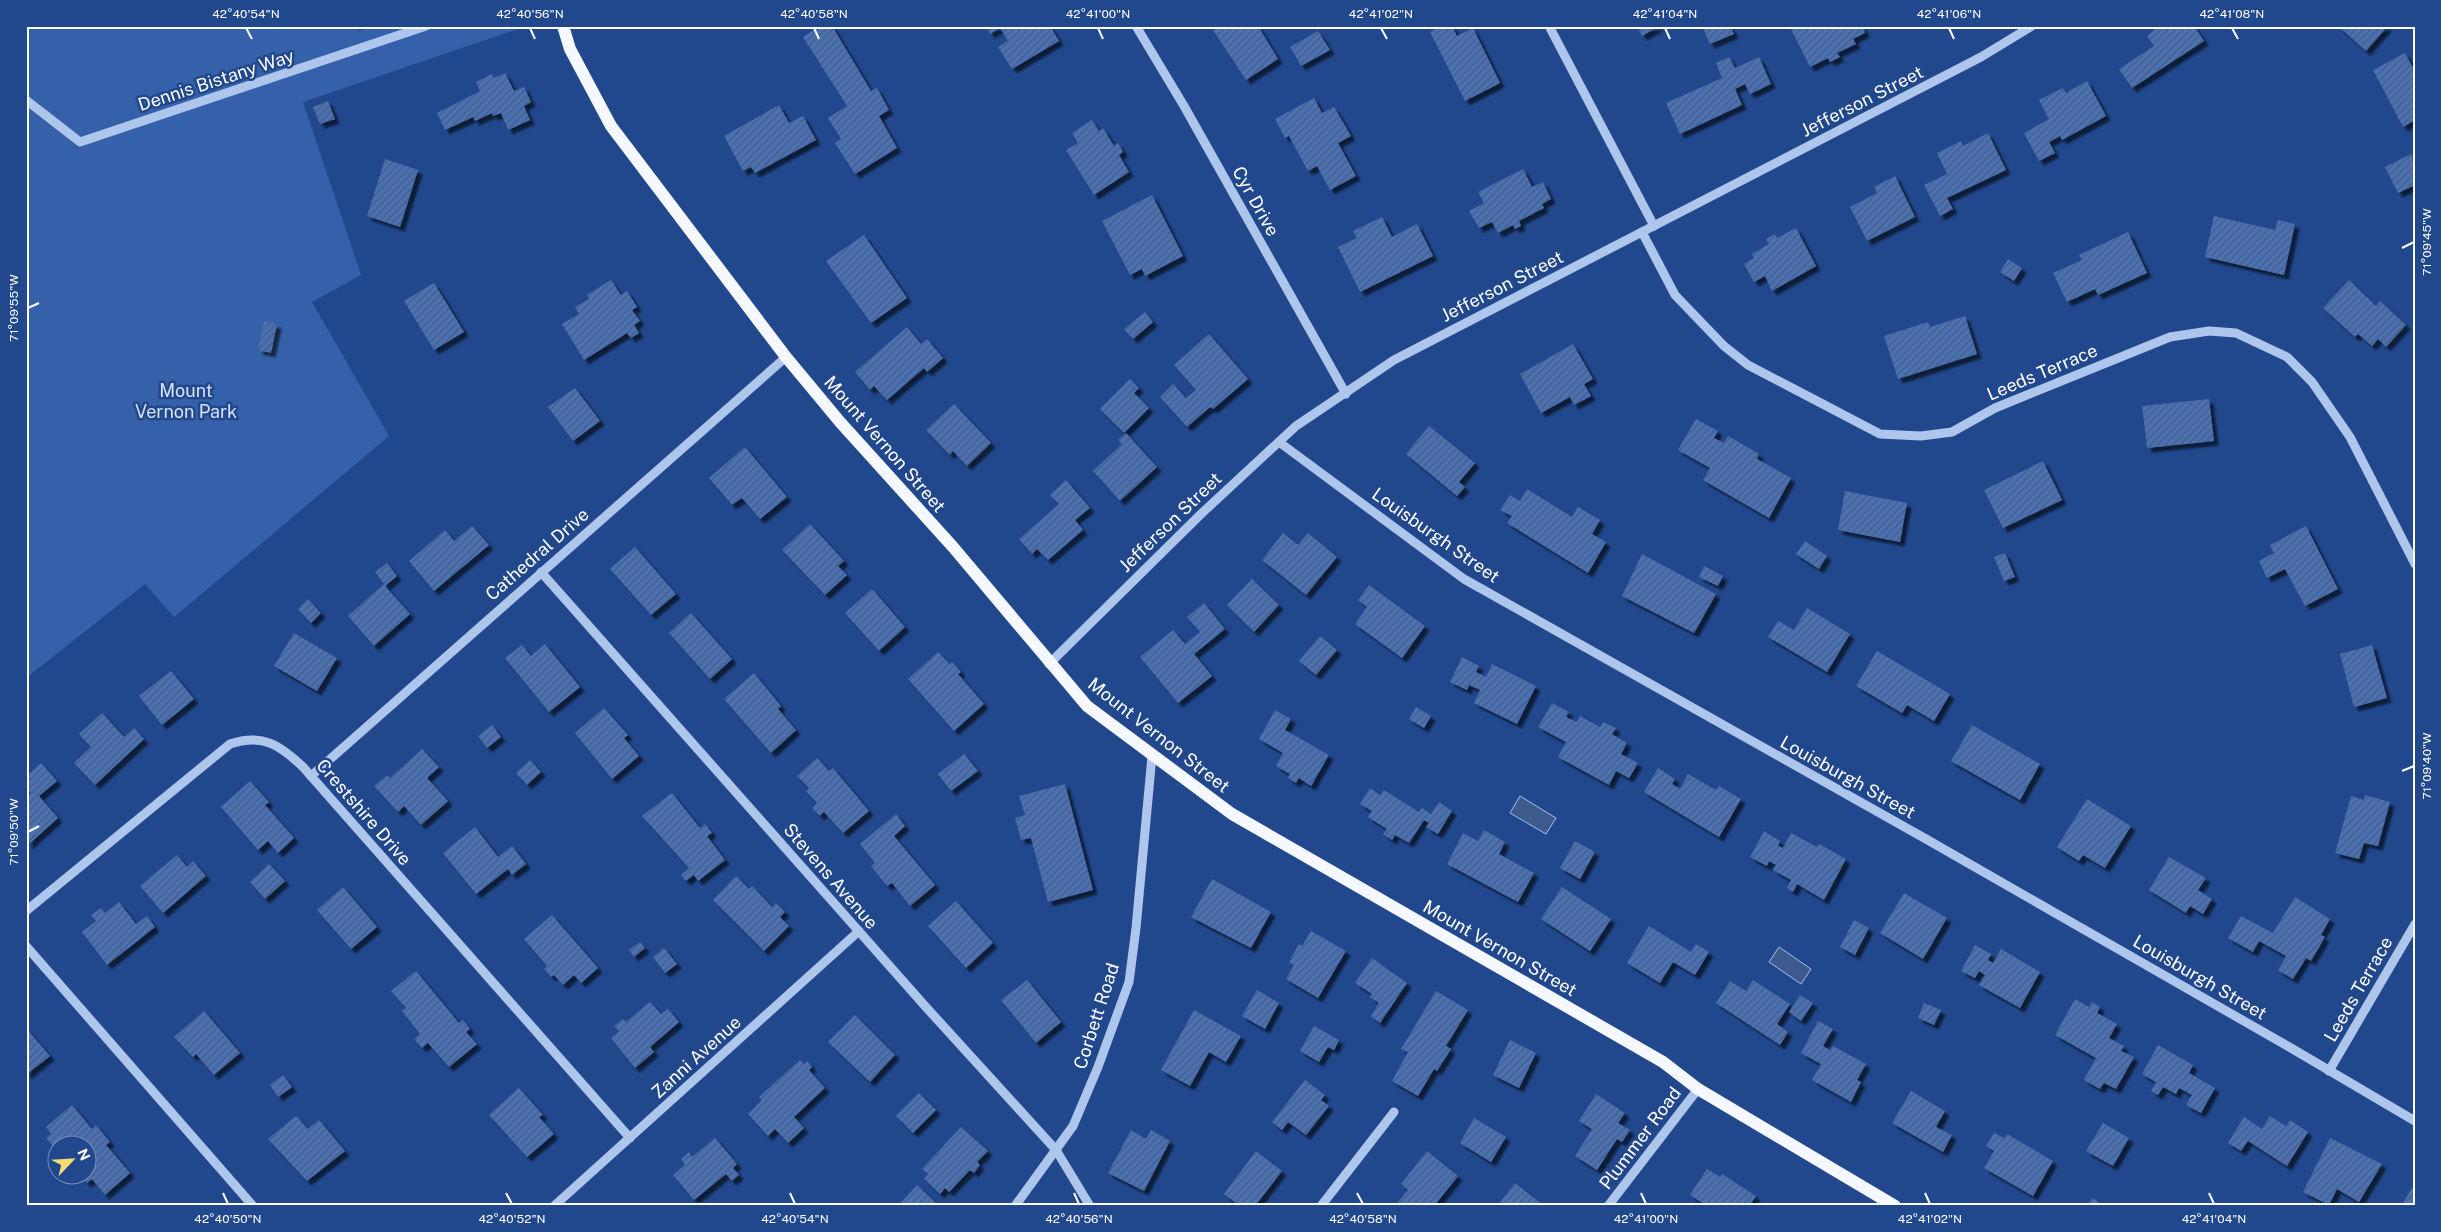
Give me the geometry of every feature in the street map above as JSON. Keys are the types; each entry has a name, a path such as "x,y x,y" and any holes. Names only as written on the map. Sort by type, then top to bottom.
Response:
{"main road":[{"name":"Mount Vernon Street","path":"563,26 570,49 611,126 786,357 840,422 953,548 1087,706 1232,814 1663,1062 1698,1089 1895,1206"}],"street":[{"name":"Dennis Bistany Way","path":"26,100 80,142 426,26"},
{"name":"Cyr Drive","path":"1136,26 1346,394"},
{"path":"1549,26 1654,226"},
{"name":"Jefferson Street","path":"1050,664 1201,514 1296,426 1394,360 1981,58 2032,26"},
{"name":"Leeds Terrace","path":"1642,232 1675,295 1724,346 1748,365 1880,434 1921,436 1952,432 1995,408 2170,337 2209,331 2236,333 2287,357 2312,382 2350,437 2415,564"},
{"name":"Cathedral Drive","path":"310,776 786,357"},
{"name":"Louisburgh Street","path":"1279,442 1464,579 2329,1070 2415,1121"},
{"name":"Stevens Avenue","path":"541,572 1056,1150 1090,1206"},
{"name":"Crestshire Drive","path":"26,911 230,744 245,739 262,740 288,753 310,776 630,1138"},
{"name":"Corbett Road","path":"1015,1206 1073,1126 1098,1067 1129,982 1152,756"},
{"name":"Leeds Terrace","path":"2329,1070 2415,924"},
{"name":"Zanni Avenue","path":"554,1206 859,931"},
{"path":"26,946 254,1206"},
{"name":"Plummer Road","path":"1608,1206 1698,1089"},
{"path":"1321,1206 1394,1112"}],"green space":[{"name":"Mount Vernon Park","path":"26,26 356,26 359,31 371,26 527,26 303,102 361,275 312,302 389,436 174,617 145,584 26,678"}],"shaded area":[{"path":"1520,796 1556,818 1546,834 1510,813"},
{"path":"1779,947 1811,969 1801,984 1769,962"}],"building":[{"path":"820,26 832,26 871,91 877,88 889,110 879,116 897,148 855,174 835,143 841,139 828,118 847,106 803,37"},
{"path":"986,26 1050,26 1059,41 1012,69 998,47 1008,41 1000,28 990,34"},
{"path":"1218,26 1258,26 1278,59 1246,80 1213,30"},
{"path":"1441,26 1452,26 1457,36 1473,28 1500,83 1465,101 1430,32"},
{"path":"1637,26 1660,26 1642,36"},
{"path":"1702,26 1730,26 1734,34 1710,44"},
{"path":"1796,26 1862,26 1865,33 1853,39 1856,44 1837,53 1840,57 1830,62 1828,58 1810,67 1791,29"},
{"path":"2159,26 2194,26 2204,41 2132,88 2119,69 2154,46 2147,36"},
{"path":"2338,26 2388,26 2366,51"},
{"path":"1318,31 1330,50 1301,66 1290,47"},
{"path":"2405,53 2415,72 2415,120 2403,127 2373,70"},
{"path":"1729,57 1735,68 1759,57 1771,84 1750,94 1745,84 1735,89 1742,105 1680,134 1666,103 1722,78 1716,63"},
{"path":"505,73 514,91 524,87 531,102 524,106 530,120 508,130 501,113 493,116 492,113 475,121 473,117 445,130 437,113 480,91 476,82 492,74 494,78"},
{"path":"2087,81 2106,116 2062,140 2060,136 2049,142 2055,153 2039,161 2024,133 2049,119 2039,100 2063,88 2066,93"},
{"path":"1314,98 1322,113 1334,107 1351,136 1338,143 1356,176 1330,190 1317,166 1308,171 1289,136 1285,138 1275,119"},
{"path":"328,101 335,119 320,124 313,107"},
{"path":"779,105 789,123 803,116 816,140 755,173 751,167 743,171 724,136"},
{"path":"1092,120 1099,131 1103,128 1114,146 1118,143 1123,152 1119,155 1129,172 1094,195 1066,150 1078,143 1072,133"},
{"path":"1988,133 2006,170 1947,198 1953,209 1940,216 1924,185 1947,174 1937,153 1961,141 1963,146"},
{"path":"2411,154 2415,163 2415,185 2398,193 2385,167"},
{"path":"385,159 418,170 400,227 367,216"},
{"path":"1523,169 1532,187 1543,182 1551,199 1542,204 1544,208 1519,221 1521,226 1515,229 1513,225 1498,233 1492,222 1479,228 1469,211 1484,203 1478,192"},
{"path":"1895,176 1915,217 1867,241 1850,207 1877,193 1874,187"},
{"path":"1152,195 1183,256 1145,276 1142,269 1130,275 1102,221"},
{"path":"2214,216 2275,230 2278,220 2295,224 2284,275 2205,257"},
{"path":"1382,217 1392,237 1417,224 1433,256 1360,292 1338,247 1357,238 1353,231"},
{"path":"1796,228 1816,266 1772,291 1765,276 1754,282 1744,264 1754,258 1752,254 1769,244 1766,239 1775,234 1777,238"},
{"path":"2128,232 2147,273 2098,295 2095,289 2067,302 2053,273 2082,260 2079,255"},
{"path":"864,235 907,298 871,323 826,261"},
{"path":"2008,259 2022,268 2014,281 2000,272"},
{"path":"611,280 621,295 627,291 637,307 632,310 640,321 634,325 639,333 631,338 627,333 584,360 562,324 579,314 575,307 589,299 587,295"},
{"path":"2349,280 2376,306 2380,301 2406,325 2386,347 2378,339 2372,346 2358,334 2355,337 2323,308"},
{"path":"434,283 464,332 434,350 404,301"},
{"path":"1145,312 1153,322 1133,339 1124,329"},
{"path":"1965,316 1977,354 1898,379 1884,336 1928,322 1930,327"},
{"path":"264,321 277,324 271,353 258,350"},
{"path":"907,327 921,344 927,339 943,358 927,372 924,368 887,400 874,386 870,390 855,372"},
{"path":"1209,334 1248,379 1213,409 1210,407 1187,427 1160,397 1173,384 1186,398 1196,390 1174,365"},
{"path":"1573,344 1593,379 1584,384 1591,396 1574,405 1570,397 1541,413 1520,374"},
{"path":"1130,379 1139,388 1134,393 1149,408 1124,433 1100,409"},
{"path":"575,388 600,421 573,441 548,407"},
{"path":"2209,399 2214,441 2147,448 2142,406"},
{"path":"954,404 991,443 967,466 953,451 950,455 926,430"},
{"path":"1696,419 1718,431 1714,438 1724,443 1728,436 1759,454 1757,459 1791,478 1769,518 1703,480 1710,468 1678,450"},
{"path":"1429,426 1475,463 1459,482 1465,487 1457,496 1406,454"},
{"path":"1126,433 1157,467 1120,501 1093,471 1122,444 1118,440"},
{"path":"745,447 787,497 760,519 742,498 732,505 709,478"},
{"path":"2043,461 2062,500 2003,528 1984,490"},
{"path":"1066,480 1090,508 1075,520 1083,530 1048,560 1037,549 1032,554 1019,539 1059,504 1050,495"},
{"path":"1527,489 1572,517 1578,507 1600,520 1592,534 1606,542 1588,573 1507,523 1512,516 1500,510 1510,495 1520,501"},
{"path":"1845,491 1907,503 1900,542 1838,530"},
{"path":"810,524 844,561 838,566 847,575 825,595 782,550"},
{"path":"472,526 489,545 434,591 409,561 445,530 454,541"},
{"path":"2306,526 2338,589 2305,606 2285,569 2267,578 2259,561 2274,553 2270,545"},
{"path":"1283,533 1298,545 1308,533 1337,557 1306,595 1262,560"},
{"path":"1805,541 1827,556 1819,569 1796,554"},
{"path":"635,547 676,594 651,615 610,569"},
{"path":"2005,553 2015,577 2004,581 1994,557"},
{"path":"1642,554 1716,594 1694,633 1622,596"},
{"path":"387,563 397,576 385,586 410,614 374,646 348,616 384,584 375,572"},
{"path":"1704,566 1723,576 1718,586 1699,577"},
{"path":"1252,579 1279,605 1254,632 1227,605"},
{"path":"1369,585 1425,626 1402,658 1355,624 1367,607 1358,600"},
{"path":"872,589 905,627 879,651 845,613"},
{"path":"308,599 321,613 311,623 298,609"},
{"path":"1204,603 1225,629 1194,654 1212,676 1178,703 1140,657 1173,630 1185,644 1200,632 1187,617"},
{"path":"1807,608 1850,634 1827,672 1768,637 1778,621 1794,630"},
{"path":"691,613 732,659 710,679 669,633"},
{"path":"294,633 337,658 317,691 274,666"},
{"path":"1320,636 1337,650 1316,675 1299,661"},
{"path":"545,644 580,687 549,712 505,658 522,645 531,656"},
{"path":"2372,645 2387,698 2354,707 2340,654"},
{"path":"1877,651 1950,694 1934,721 1907,705 1902,713 1856,686"},
{"path":"938,652 950,664 952,662 961,672 958,674 984,704 954,731 908,679"},
{"path":"1462,657 1479,666 1476,672 1486,677 1492,664 1536,686 1517,724 1474,703 1480,690 1469,685 1467,690 1450,682"},
{"path":"171,671 194,699 162,725 139,696"},
{"path":"754,673 781,706 778,709 796,730 771,753 724,699"},
{"path":"1552,703 1569,712 1566,717 1577,722 1580,716 1600,727 1603,722 1616,728 1612,734 1627,743 1621,754 1638,763 1629,778 1616,771 1609,785 1558,757 1566,742 1538,727"},
{"path":"1416,707 1431,716 1424,728 1409,719"},
{"path":"604,708 628,735 624,738 639,756 612,779 575,733"},
{"path":"1275,710 1291,719 1285,730 1329,755 1311,786 1299,778 1296,783 1288,778 1290,774 1276,766 1283,753 1259,739"},
{"path":"102,713 124,737 134,728 144,739 95,785 74,763 91,747 79,734"},
{"path":"492,725 501,737 487,748 478,736"},
{"path":"1972,725 2040,764 2020,800 1951,761"},
{"path":"422,749 439,767 427,778 448,801 421,825 404,806 398,812 374,786 387,775 390,778"},
{"path":"964,754 978,771 951,791 938,774"},
{"path":"817,758 829,771 833,768 869,811 843,833 824,812 820,816 812,808 817,803 806,791 809,788 797,776"},
{"path":"530,760 541,772 527,785 516,773"},
{"path":"41,763 57,781 39,796 58,818 28,845 26,797 31,793 26,788 26,777"},
{"path":"1658,768 1675,779 1672,784 1680,789 1688,774 1716,790 1719,786 1741,799 1719,837 1644,792"},
{"path":"250,781 269,802 265,805 294,838 278,853 268,841 258,850 221,807"},
{"path":"1065,784 1093,890 1048,902 1031,838 1021,840 1015,818 1025,815 1019,796"},
{"path":"1370,788 1380,795 1384,790 1419,812 1422,808 1431,814 1439,802 1452,811 1438,834 1426,827 1429,823 1424,820 1409,843 1395,835 1392,840 1383,834 1387,829 1368,817 1372,811 1360,804"},
{"path":"672,793 700,828 705,824 712,833 707,836 725,860 698,881 694,875 686,881 681,875 689,868 642,816"},
{"path":"2365,795 2390,802 2378,846 2364,843 2359,859 2335,853 2351,796 2364,800"},
{"path":"2087,799 2131,826 2105,868 2083,855 2079,861 2057,847"},
{"path":"896,814 905,826 894,836 935,885 910,906 892,883 887,886 871,866 875,863 860,844"},
{"path":"475,827 498,857 512,846 526,864 512,875 508,869 476,894 443,853"},
{"path":"1484,830 1505,842 1499,854 1534,873 1518,902 1447,864 1463,833 1478,841"},
{"path":"1764,831 1780,841 1778,846 1783,848 1791,833 1817,847 1819,844 1846,859 1824,900 1797,884 1793,892 1787,888 1791,880 1773,870 1776,865 1769,861 1767,866 1750,857"},
{"path":"1575,841 1595,852 1580,879 1560,868"},
{"path":"177,855 187,867 193,861 206,876 163,913 140,886"},
{"path":"2169,857 2206,878 2198,890 2212,899 2203,914 2190,906 2186,913 2149,890"},
{"path":"269,864 285,881 265,899 250,882"},
{"path":"736,876 749,889 752,886 772,907 776,903 785,912 780,917 789,926 764,951 713,900"},
{"path":"1212,879 1271,912 1251,948 1191,917"},
{"path":"343,887 377,927 351,949 317,910"},
{"path":"1562,887 1611,919 1590,951 1541,919"},
{"path":"1904,893 1947,918 1923,959 1880,933"},
{"path":"2295,897 2330,919 2321,935 2325,937 2311,961 2306,958 2293,979 2278,970 2286,956 2259,941 2253,952 2228,938 2241,916 2273,933"},
{"path":"956,901 993,943 966,968 928,926"},
{"path":"119,902 136,924 147,916 155,927 107,965 82,932 96,921 91,915 101,908 105,913"},
{"path":"552,915 598,968 581,983 574,975 563,985 554,975 551,977 544,969 547,966 524,939"},
{"path":"1854,920 1869,928 1855,955 1840,947"},
{"path":"1649,926 1691,952 1696,944 1709,952 1695,975 1673,962 1660,983 1627,963"},
{"path":"1311,931 1346,951 1318,998 1286,979 1294,965 1289,962 1299,944 1302,946"},
{"path":"640,942 645,948 634,957 629,950"},
{"path":"1975,945 1991,954 1988,960 1993,963 2001,949 2040,972 2020,1008 1979,985 1985,975 1979,971 1975,978 1961,971"},
{"path":"664,948 677,964 665,973 653,957"},
{"path":"1372,958 1407,983 1380,1023 1371,1016 1379,1003 1370,997 1372,994 1355,983"},
{"path":"416,971 459,1023 463,1020 470,1029 466,1032 477,1044 449,1067 428,1043 422,1048 414,1039 420,1034 402,1011 406,1008 391,991"},
{"path":"1027,980 1061,1022 1036,1043 1001,1000"},
{"path":"1753,980 1790,1004 1777,1024 1788,1032 1780,1045 1716,1003 1730,981 1746,991"},
{"path":"1257,990 1279,1003 1265,1029 1242,1016"},
{"path":"1436,991 1468,1010 1446,1046 1451,1049 1437,1071 1434,1069 1418,1096 1392,1081 1408,1052 1401,1049"},
{"path":"1800,995 1813,1003 1801,1021 1789,1012"},
{"path":"2075,999 2089,1007 2092,1002 2100,1007 2097,1013 2117,1024 2109,1038 2124,1046 2121,1051 2134,1057 2116,1089 2104,1083 2100,1089 2084,1080 2096,1058 2055,1035"},
{"path":"650,1002 661,1014 668,1009 679,1022 650,1047 654,1052 635,1068 611,1038 619,1031 614,1026 623,1019 626,1022"},
{"path":"1924,1003 1941,1010 1934,1025 1918,1018"},
{"path":"1194,1010 1241,1036 1226,1062 1209,1052 1190,1086 1161,1070"},
{"path":"204,1011 240,1053 214,1075 196,1054 193,1057 174,1037"},
{"path":"855,1015 895,1055 870,1082 828,1042"},
{"path":"1818,1021 1833,1029 1823,1046 1830,1050 1833,1046 1866,1064 1857,1080 1861,1082 1851,1102 1812,1080 1821,1064 1801,1053"},
{"path":"1314,1026 1339,1040 1334,1050 1328,1047 1319,1062 1300,1051"},
{"path":"26,1028 50,1056 26,1075"},
{"path":"1510,1040 1536,1053 1519,1088 1493,1075"},
{"path":"2158,1045 2193,1065 2189,1073 2215,1088 2201,1113 2186,1105 2192,1095 2179,1088 2176,1094 2163,1087 2158,1095 2151,1091 2156,1082 2142,1074"},
{"path":"800,1060 804,1064 807,1061 812,1067 809,1070 825,1088 794,1117 804,1128 788,1143 775,1129 768,1136 748,1114 762,1100 759,1097"},
{"path":"283,1075 292,1087 278,1097 270,1085"},
{"path":"1305,1080 1325,1095 1321,1100 1329,1106 1306,1135 1288,1122 1282,1130 1272,1122"},
{"path":"519,1088 543,1115 539,1117 554,1134 527,1157 489,1115"},
{"path":"1911,1091 1945,1111 1936,1127 1952,1135 1943,1152 1892,1123"},
{"path":"919,1093 936,1110 913,1133 896,1116"},
{"path":"1596,1094 1625,1113 1618,1123 1630,1130 1622,1142 1617,1139 1597,1170 1575,1156 1592,1129 1579,1121"},
{"path":"72,1105 92,1129 96,1125 110,1142 106,1145 130,1173 105,1195 96,1184 98,1184 98,1134 51,1134 46,1127"},
{"path":"296,1116 308,1129 319,1120 345,1151 307,1181 268,1139"},
{"path":"2270,1116 2286,1126 2290,1120 2308,1132 2287,1166 2248,1141 2241,1151 2228,1143 2244,1117 2262,1129"},
{"path":"1474,1118 1506,1137 1491,1162 1460,1143"},
{"path":"2103,1123 2129,1138 2113,1166 2086,1151"},
{"path":"961,1127 988,1151 977,1162 980,1165 974,1173 970,1170 949,1192 945,1188 940,1194 924,1179 928,1174 922,1169"},
{"path":"1131,1130 1146,1139 1151,1130 1170,1141 1144,1191 1108,1173"},
{"path":"1994,1133 2004,1138 2007,1134 2053,1161 2033,1196 1984,1168 1994,1151 1986,1146"},
{"path":"715,1138 737,1164 733,1168 739,1175 732,1181 726,1174 694,1200 673,1175 685,1165 681,1159 689,1152 692,1157"},
{"path":"2330,1138 2382,1164 2359,1202 2337,1189 2329,1205 2303,1192"},
{"path":"1256,1151 1282,1171 1255,1206 1240,1206 1224,1194"},
{"path":"1427,1151 1458,1176 1434,1206 1395,1206 1408,1190 1401,1184"},
{"path":"1707,1169 1720,1177 1722,1174 1756,1196 1749,1206 1702,1206 1704,1204 1690,1195"},
{"path":"1515,1183 1544,1206 1497,1206"},
{"path":"917,1185 937,1204 935,1206 898,1206"},
{"path":"2412,1188 2415,1190 2415,1206 2401,1206"},
{"path":"2092,1198 2105,1206 2087,1206"}]}
